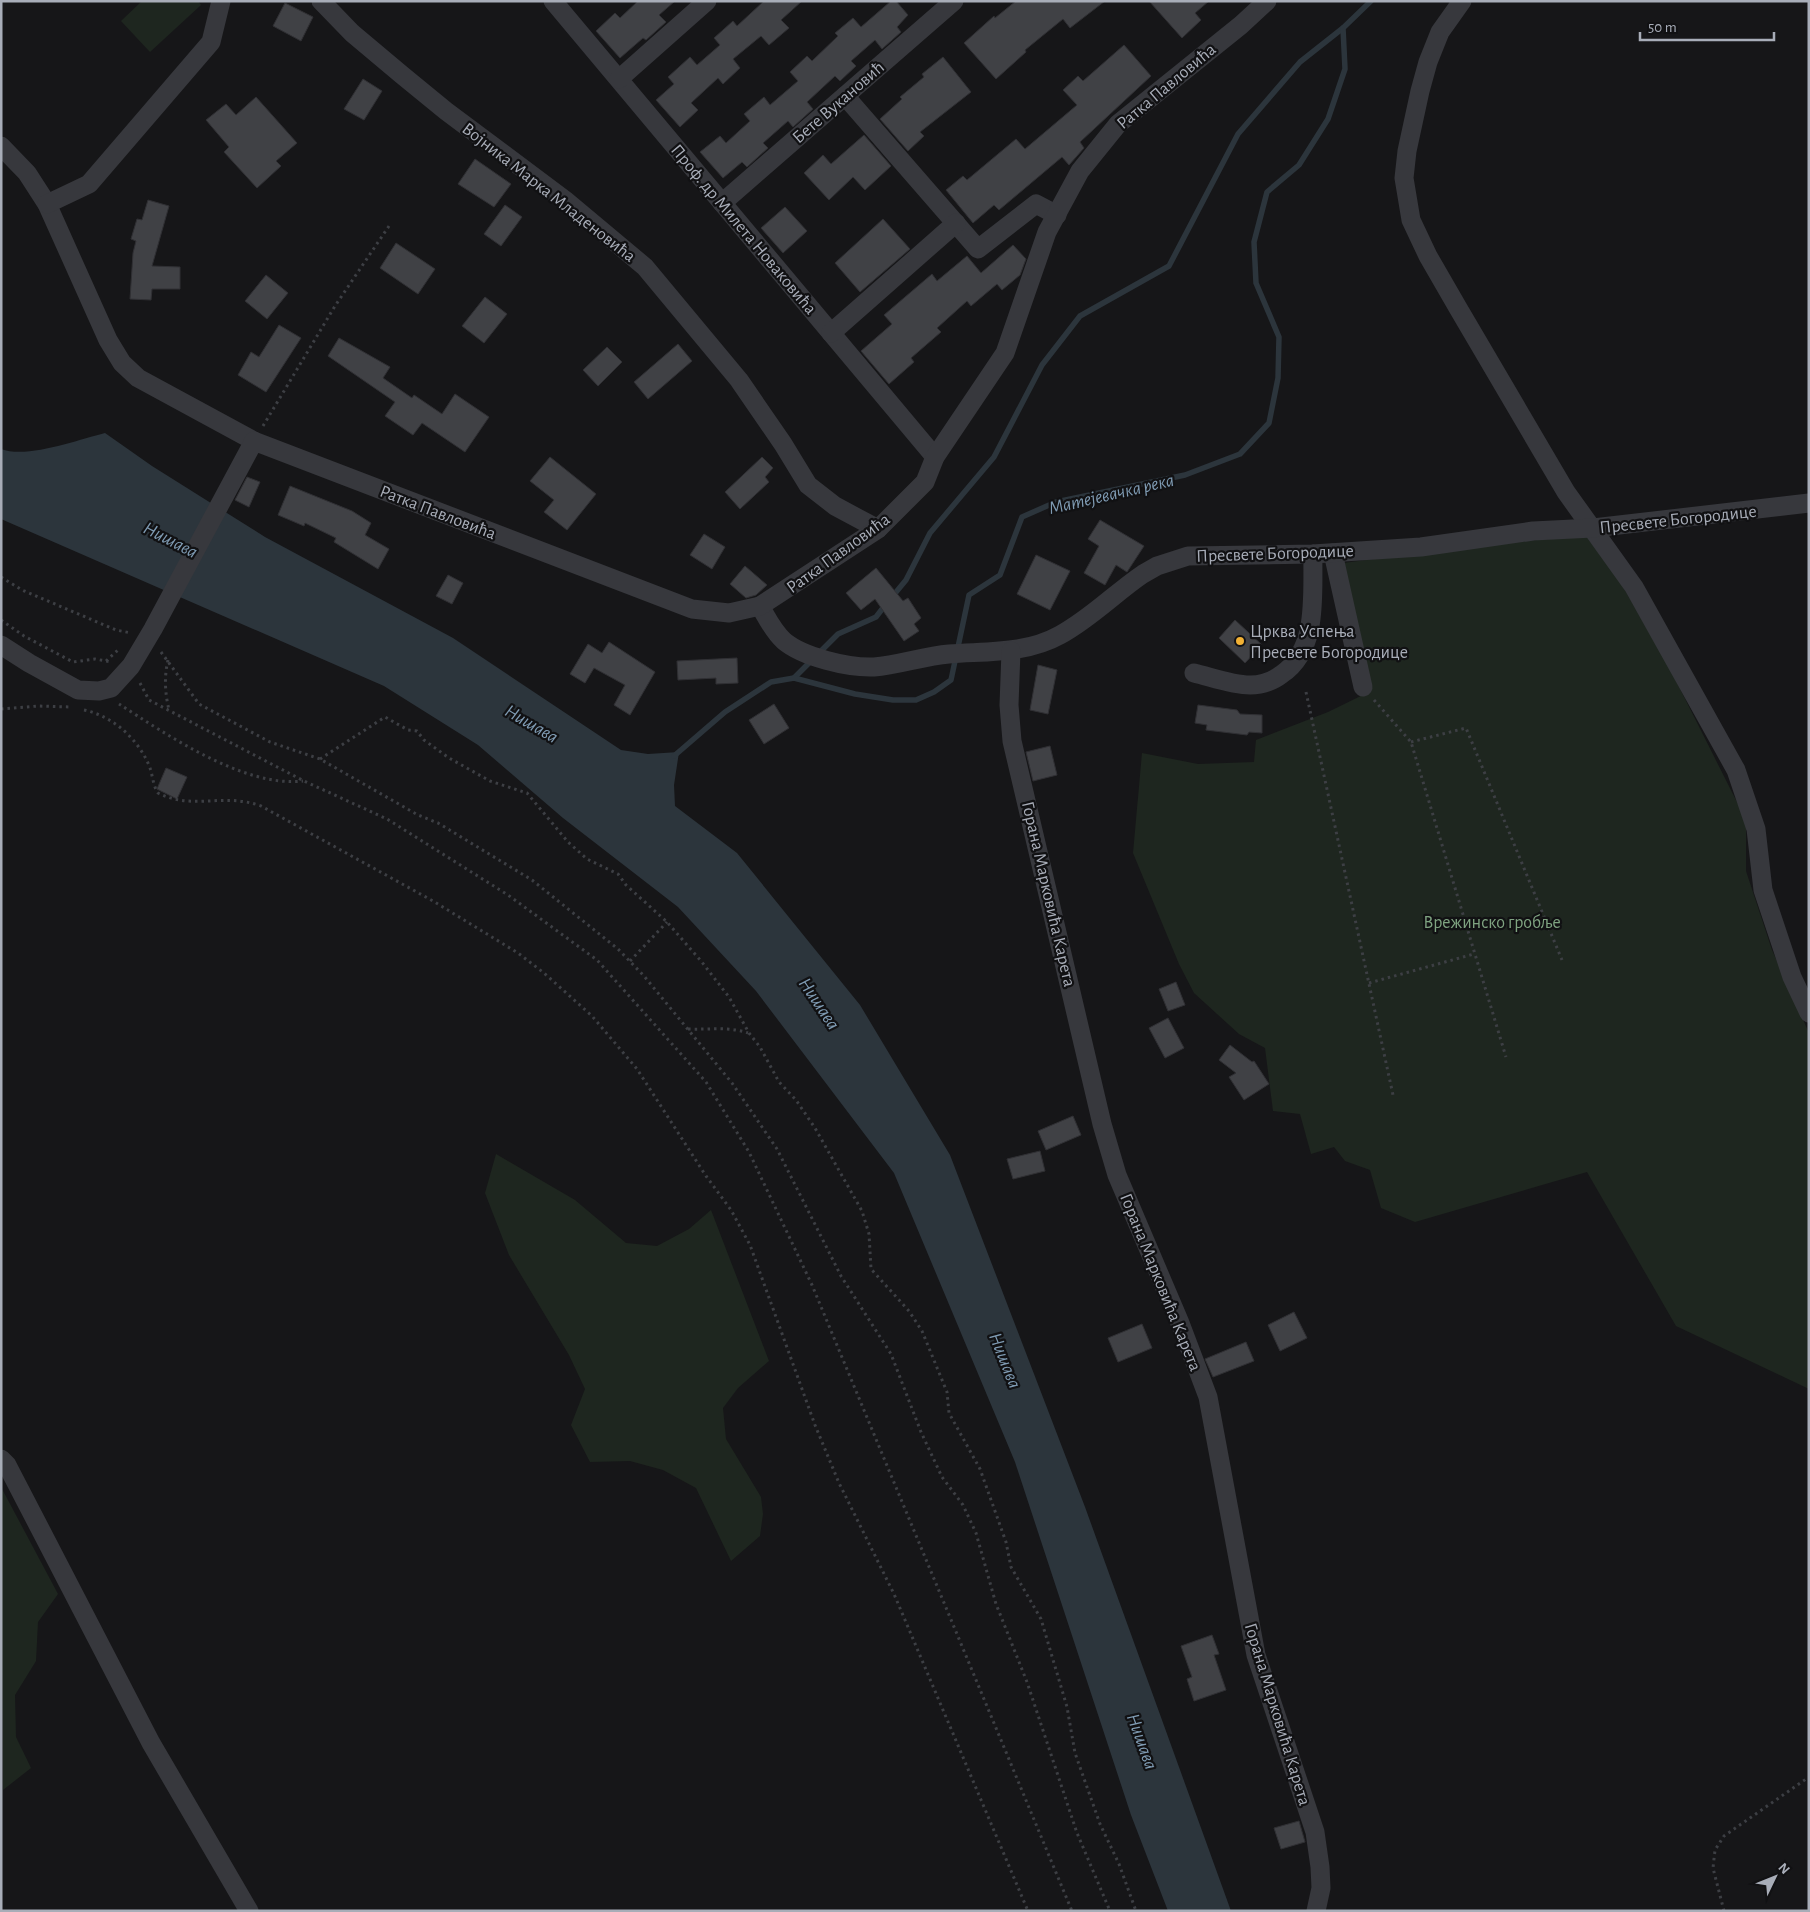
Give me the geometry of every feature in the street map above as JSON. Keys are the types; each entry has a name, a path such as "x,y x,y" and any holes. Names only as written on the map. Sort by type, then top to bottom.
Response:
{"street":[{"path":"47,204 89,184 211,42 221,1"},
{"name":"Војника Марка Младеновића","path":"320,1 352,33 409,81 565,200 645,268 739,380 783,444 808,485 835,506 878,529"},
{"name":"Проф. др Милета Новаковића","path":"553,1 935,457"},
{"path":"619,80 707,1"},
{"name":"Бете Вукановић","path":"722,203 954,1"},
{"name":"Ратка Павловића","path":"1,146 28,173 47,204 108,340 122,363 138,378 254,441 692,609 730,613 760,606 878,529 925,482 935,457 1005,353 1048,232 1080,171 1118,124 1241,25 1267,1"},
{"path":"1462,1 1440,32 1428,62 1420,91 1407,151 1404,178 1407,206 1428,256 1458,308 1566,492 1634,586 1736,770 1756,829 1763,890 1792,977 1809,1013"},
{"path":"845,96 978,250 1036,204 1057,215"},
{"path":"830,333 956,224"},
{"path":"1,645 78,690 99,692 111,688 131,666 151,633 230,489 254,441"},
{"name":"Пресвете Богородице","path":"760,606 771,626 784,641 816,657 875,667 954,654 1011,651 1059,636 1143,574 1171,561 1188,556 1314,554 1421,547 1533,531 1593,528 1809,503"},
{"path":"1333,553 1362,687"},
{"path":"1194,673 1249,685 1264,683 1290,669 1300,658 1309,629 1314,554"},
{"name":"Горана Марковића Карета","path":"1011,651 1009,706 1012,741 1102,1124 1117,1175 1180,1323 1208,1398 1256,1655 1315,1832 1320,1867 1320,1888 1316,1911"},
{"path":"1,1459 7,1465 151,1743 250,1911"}],"path":[{"path":"254,441 335,306 389,226"},
{"path":"1,577 22,590 116,630 151,633 200,704 270,742 320,759 418,815 438,823 532,880 584,920 630,961 732,1082 777,1149 841,1276 891,1354 904,1381 921,1432 942,1477 963,1505 976,1533 996,1604 1027,1682 1077,1833 1110,1911"},
{"path":"1,620 24,636 73,662 95,659 131,666 149,700 304,781 387,819 508,895 597,960 706,1082 748,1152 812,1285 1072,1911"},
{"path":"168,660 166,695 169,710"},
{"path":"1362,687 1411,742 1506,1057"},
{"path":"99,692 176,740 217,761 279,782 304,781"},
{"path":"1306,692 1393,1095"},
{"path":"1,709 61,706 94,712 108,719 132,738 141,751 149,764 158,793 176,801 194,802 227,798 244,800 261,806 425,896 518,953 569,994 616,1042 657,1097 695,1160 731,1210 750,1246 832,1466 865,1539 894,1594 1028,1911"},
{"path":"320,759 385,718 408,730 417,731 424,740 449,758 490,780 527,793 568,842 587,858 618,874 626,885 667,922 701,960 728,997 749,1033 760,1047 779,1082 796,1100 815,1128 862,1211 870,1234 871,1269 909,1311 925,1338 947,1392 949,1414 980,1469 1006,1542 1011,1567 1041,1619 1066,1707 1075,1753 1100,1824 1119,1864 1136,1911"},
{"path":"1411,742 1466,728 1562,960"},
{"path":"630,961 667,922"},
{"path":"1369,983 1474,954"},
{"path":"687,1029 710,1030 730,1027 749,1033"},
{"path":"1724,1911 1713,1868 1715,1850 1724,1836 1809,1777"}],"green space":[{"path":"142,1 198,1 201,5 150,52 121,21"},
{"name":"Врежинско гробље","path":"1588,536 1622,585 1670,669 1746,820 1746,871 1772,950 1809,1033 1809,1389 1676,1326 1587,1172 1415,1222 1381,1208 1370,1170 1345,1161 1334,1147 1311,1154 1300,1114 1273,1111 1265,1048 1239,1034 1194,993 1179,964 1133,853 1142,753 1198,764 1254,762 1256,740 1328,712 1371,691 1335,564 1500,543"},
{"path":"496,1154 575,1200 626,1243 657,1246 689,1229 711,1210 769,1361 738,1388 723,1408 726,1439 761,1497 763,1514 760,1536 731,1561 696,1488 663,1470 630,1461 590,1462 571,1425 585,1389 569,1355 509,1255 485,1193"},
{"path":"1,1487 58,1594 38,1622 36,1661 15,1695 16,1737 31,1768 3,1790"}],"water":[{"name":"Нишава","path":"105,433 152,466 265,537 453,638 621,750 648,754 679,752 674,785 675,806 737,853 860,1005 950,1155 1085,1507 1231,1911 1168,1911 1131,1815 1015,1462 894,1173 756,991 678,907 563,818 478,745 384,686 1,519 1,449 24,452 38,450"}],"building":[{"path":"638,1 675,1 659,15 666,22 646,40 643,38 620,58 596,31 615,13 620,18"},
{"path":"764,1 802,1 781,20 789,28 769,45 761,36 733,59 740,68 723,84 718,78 691,103 698,110 680,127 656,100 674,84 668,77 690,57 697,65 720,45 714,38 733,21 737,26"},
{"path":"891,1 896,1 908,15 897,27 901,32 882,49 875,40 851,61 856,66 840,81 835,76 807,102 813,109 793,127 788,121 763,143 768,148 747,167 742,162 723,178 700,152 720,136 726,143 750,121 744,114 764,97 770,105 798,81 790,72 807,56 812,61 838,36 835,33 853,18 861,27"},
{"path":"1016,1 1105,1 1070,28 1063,19 1025,50 1026,52 996,79 964,43 994,16 995,18"},
{"path":"1149,1 1209,1 1195,13 1201,20 1182,38"},
{"path":"285,3 313,17 301,41 273,26"},
{"path":"1124,45 1151,76 1080,142 1084,148 1069,165 1062,157 999,210 994,205 973,223 946,190 963,176 967,180 1016,139 1025,149 1077,105 1063,90 1078,76 1083,81"},
{"path":"943,57 971,92 920,132 924,136 908,151 880,119 902,99 900,97 924,77 922,74"},
{"path":"363,79 382,91 364,120 344,109"},
{"path":"256,97 297,143 276,161 281,166 257,188 224,152 229,147 206,120 226,104 236,115"},
{"path":"864,135 891,166 865,190 853,177 829,200 804,173 823,155 831,164"},
{"path":"475,159 511,184 494,207 458,184"},
{"path":"148,200 169,206 152,266 180,267 180,289 152,289 151,300 130,299 133,253 136,241 131,239 137,219 142,220"},
{"path":"505,205 522,217 501,246 484,234"},
{"path":"785,207 807,231 783,253 761,228"},
{"path":"883,219 910,249 860,292 835,263"},
{"path":"396,243 435,269 418,294 380,268"},
{"path":"1013,245 1026,259 1020,275 1002,290 997,284 971,306 967,301 937,328 941,332 911,358 914,362 889,384 861,351 892,324 884,315 932,274 937,281 967,256 981,273"},
{"path":"266,275 288,293 267,319 245,301"},
{"path":"485,297 507,314 484,343 462,326"},
{"path":"279,325 301,338 266,392 238,375 251,352 259,357"},
{"path":"339,338 390,367 383,378 412,398 414,395 442,414 455,394 489,417 465,452 422,423 413,435 385,416 395,402 328,356"},
{"path":"678,344 692,361 648,399 634,382"},
{"path":"607,347 622,362 598,386 583,370"},
{"path":"550,457 596,494 567,530 544,512 554,500 530,481"},
{"path":"762,457 773,468 765,477 769,482 740,509 725,492"},
{"path":"247,477 260,482 249,507 235,500"},
{"path":"290,486 352,511 371,523 365,535 389,549 378,569 334,542 336,538 305,523 304,526 278,515"},
{"path":"1100,520 1144,546 1127,572 1116,565 1105,585 1084,573 1099,546 1088,539"},
{"path":"704,534 725,547 712,569 690,555"},
{"path":"1036,555 1070,571 1050,610 1017,594"},
{"path":"745,566 767,585 756,595 746,598 730,584"},
{"path":"876,568 903,601 908,598 921,618 914,624 919,631 904,641 875,599 861,610 846,593"},
{"path":"448,575 463,583 452,604 436,596"},
{"name":"Црква Успења Пресвете Богородице","path":"1235,620 1262,645 1245,663 1219,638"},
{"path":"609,642 655,672 630,715 614,705 625,685 594,668 585,683 570,674 588,644 602,653"},
{"path":"737,658 738,683 716,684 716,678 678,680 677,661"},
{"path":"1038,665 1057,670 1048,714 1030,710"},
{"path":"774,704 789,728 764,744 749,720"},
{"path":"1198,705 1237,710 1240,714 1262,715 1262,733 1249,732 1247,735 1206,730 1207,725 1195,723"},
{"path":"1050,746 1057,775 1033,781 1026,752"},
{"path":"166,768 187,777 177,799 157,789"},
{"path":"1176,982 1185,1005 1168,1011 1159,989"},
{"path":"1168,1018 1184,1048 1165,1058 1149,1028"},
{"path":"1230,1045 1252,1062 1254,1061 1269,1084 1244,1100 1229,1077 1236,1073 1219,1060"},
{"path":"1073,1116 1081,1135 1046,1150 1038,1131"},
{"path":"1040,1151 1045,1171 1013,1179 1007,1159"},
{"path":"1294,1312 1307,1338 1280,1351 1268,1325"},
{"path":"1142,1324 1152,1348 1118,1362 1108,1338"},
{"path":"1246,1342 1254,1361 1213,1377 1205,1359"},
{"path":"1212,1635 1219,1654 1214,1655 1226,1690 1194,1701 1187,1679 1192,1677 1181,1646"},
{"path":"1299,1821 1305,1842 1281,1849 1274,1828"}],"waterway":[{"name":"Матејевачка река","path":"674,756 725,712 771,682 794,678 855,694 893,700 916,700 934,692 951,680 969,595 1000,575 1022,517 1056,502 1185,475 1240,454 1269,423 1278,378 1279,337 1256,283 1254,242 1267,192 1299,165 1328,119 1345,69 1343,28 1371,1"},
{"path":"892,597 906,580 930,533 994,457 1042,365 1080,316 1169,266 1238,134 1300,62 1343,28"},
{"path":"818,654 838,634 876,617 886,604"},
{"path":"794,678 812,660"}],"place":[{"name":"Црква Успења Пресвете Богородице","path":"1240,641"}]}
